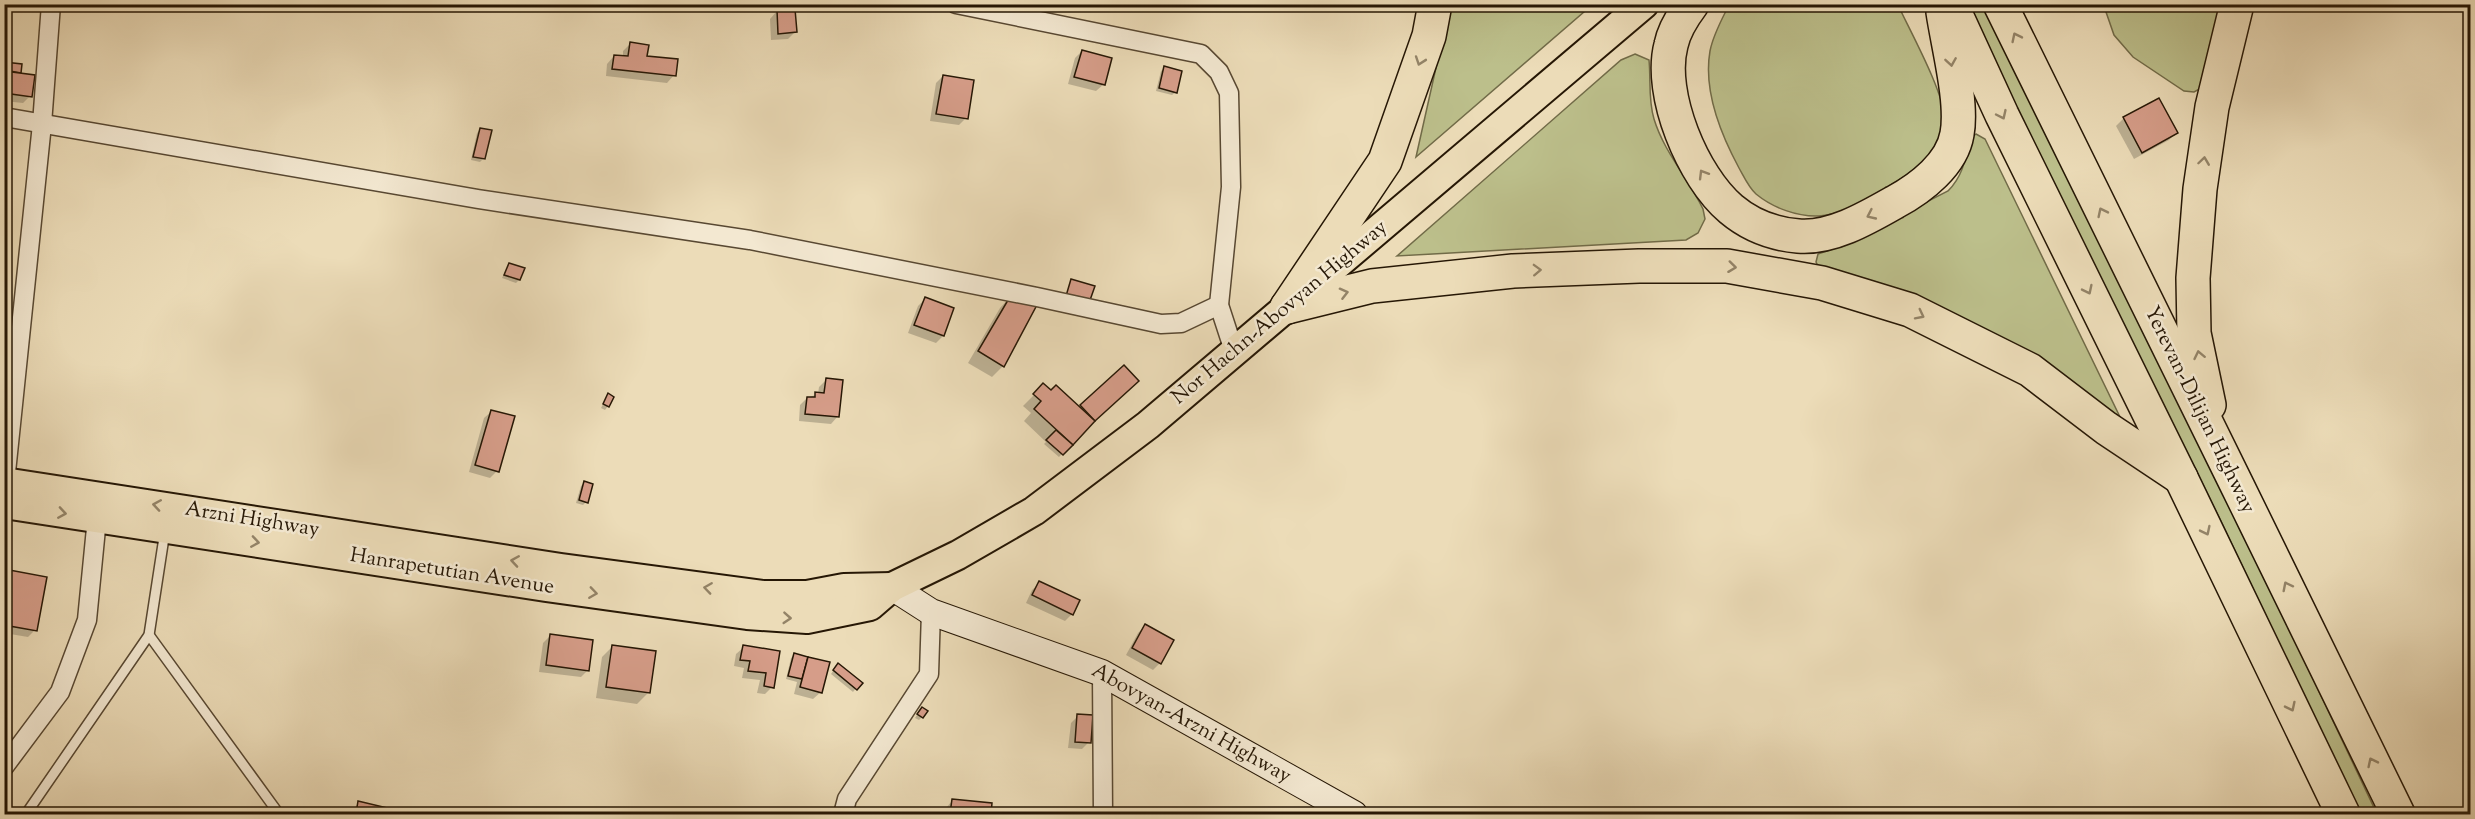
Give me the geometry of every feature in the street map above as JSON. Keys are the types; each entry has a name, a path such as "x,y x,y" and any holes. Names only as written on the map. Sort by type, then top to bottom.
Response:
{"highway":[{"path":"1287,307 1385,161 1429,36 1435,4"},
{"path":"1692,4 1682,17 1671,45 1668,76 1674,110 1688,144 1712,188 1731,209 1753,224 1773,232 1800,236 1826,233 1881,210 1910,194 1946,160 1957,136 1959,112 1942,4"},
{"path":"1951,4 2002,115 2343,814"},
{"name":"Yerevan-Dilijan Highway","path":"2000,4 2219,453 2296,602 2398,814"},
{"path":"2219,453 2194,333 2193,278 2200,189 2212,107 2237,4"},
{"path":"1287,307 1372,286 1524,270 1727,266 1822,283 1910,310 2030,369 2106,428 2181,478"}],"main road":[{"name":"Nor Hachn-Abovyan Highway","path":"892,587 958,555 1034,511 1148,425 1644,4"},
{"name":"Arzni Highway","path":"5,482 561,568 744,593 807,594 844,588 892,587"},
{"name":"Hanrapetutian Avenue","path":"4,504 747,615 807,619 838,614 870,606 892,587"},
{"name":"Abovyan-Arzni Highway","path":"892,587 931,612 1102,672 1354,814"}],"street":[{"path":"5,482 42,124 51,4"},
{"path":"956,4 1201,54 1219,72 1229,93 1231,187 1219,305 1234,351"},
{"path":"4,117 478,199 750,240 1026,294 1161,324 1181,323 1219,305"},
{"path":"4,767 60,692 87,620 97,518"},
{"path":"843,814 847,799 929,675 931,612"},
{"path":"1102,672 1103,814"}],"lane":[{"path":"26,814 149,635 165,529"},
{"path":"149,635 279,814"}],"green space":[{"path":"2114,4 2230,5 2207,85 2194,92 2184,91 2133,57 2114,35 2105,9"},
{"path":"1450,5 1592,5 1416,157"},
{"path":"1729,5 1898,5 1933,78 1943,107 1942,129 1934,148 1920,164 1903,177 1868,199 1829,215 1803,215 1786,211 1763,199 1749,186 1732,155 1711,96 1708,66 1710,51 1715,33"},
{"path":"1965,5 1983,5 2220,482 2377,814 2360,814 2219,517"},
{"path":"1635,54 1649,60 1651,105 1658,131 1703,209 1705,219 1698,233 1686,240 1397,256 1621,60"},
{"path":"1976,134 1985,139 2120,417 2031,355 1819,268 1816,262 1818,254 1841,246 1948,191 1963,168 1968,139"}],"building":[{"path":"795,9 797,32 778,34 777,10"},
{"path":"630,42 649,45 647,56 678,59 676,76 612,69 614,55 628,56"},
{"path":"1082,50 1112,58 1105,85 1074,77"},
{"path":"4,62 22,64 21,73 4,70"},
{"path":"1164,66 1182,71 1177,93 1159,88"},
{"path":"4,71 35,75 32,97 4,93"},
{"path":"943,75 974,80 968,119 936,114"},
{"path":"2159,98 2178,133 2142,153 2123,117"},
{"path":"480,128 492,130 485,159 473,157"},
{"path":"509,263 525,268 520,280 504,275"},
{"path":"1071,279 1095,286 1089,303 1066,296"},
{"path":"1011,295 1038,303 1004,367 978,351"},
{"path":"925,297 954,308 944,336 914,325"},
{"path":"1124,365 1139,381 1095,421 1080,405"},
{"path":"826,378 843,380 839,417 805,414 807,397 815,397 815,392 824,393"},
{"path":"1043,383 1051,390 1056,385 1095,421 1073,445 1034,409 1041,401 1033,394"},
{"path":"608,393 614,397 609,407 603,404"},
{"path":"491,410 515,416 499,472 475,465"},
{"path":"1056,430 1073,445 1063,455 1046,440"},
{"path":"584,481 593,484 588,503 579,500"},
{"path":"4,569 47,577 37,631 4,625"},
{"path":"1039,581 1080,600 1073,615 1032,595"},
{"path":"1145,624 1174,640 1161,664 1132,648"},
{"path":"550,634 593,640 589,671 546,665"},
{"path":"612,645 656,651 650,693 606,687"},
{"path":"743,645 780,651 774,688 764,686 766,673 748,671 750,661 740,660"},
{"path":"794,653 808,657 802,679 788,676"},
{"path":"808,657 830,662 822,693 800,687"},
{"path":"838,663 863,683 857,690 833,670"},
{"path":"922,707 928,711 923,718 917,714"},
{"path":"1077,714 1093,715 1091,743 1075,742"},
{"path":"952,799 992,803 991,814 950,814"},
{"path":"358,801 400,811 399,814 356,814"},
{"path":"858,810 873,813 873,814 856,814"}]}
